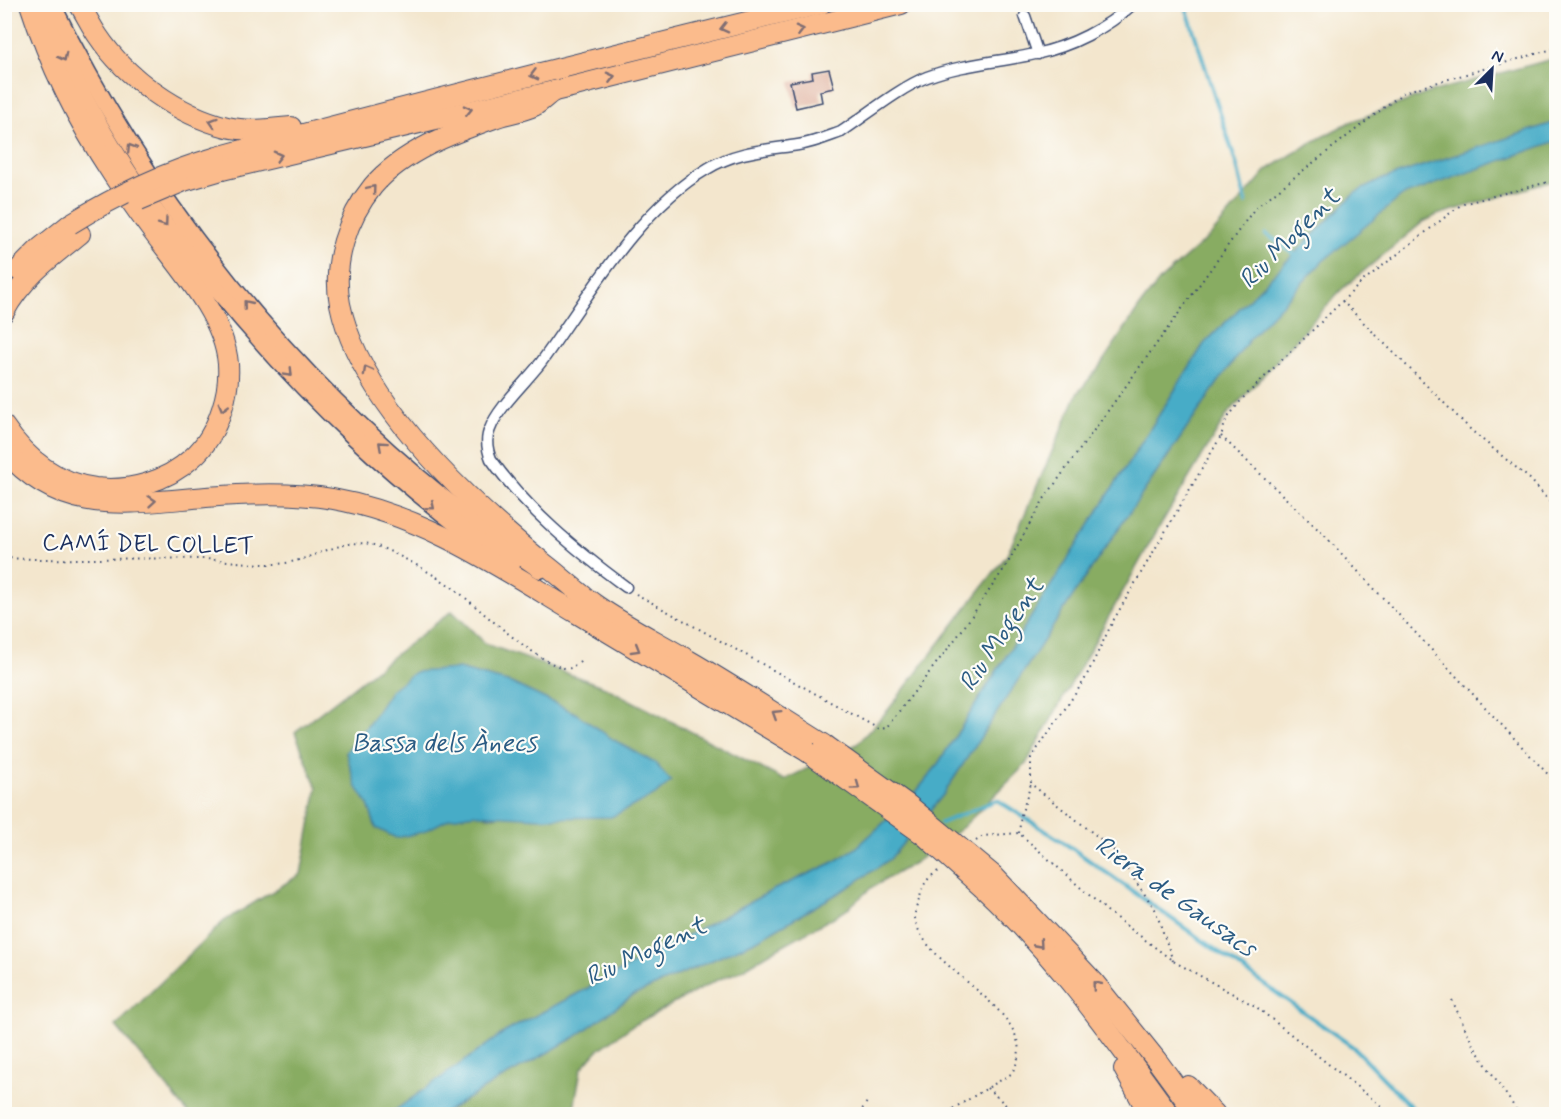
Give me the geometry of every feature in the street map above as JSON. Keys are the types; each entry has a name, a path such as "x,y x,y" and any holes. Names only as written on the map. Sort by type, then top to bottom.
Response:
{"highway":[{"path":"4,426 29,457 48,471 73,483 104,489 139,486 179,468 208,441 219,418 227,391 228,377 226,351 215,321 179,265 113,175 83,126 43,45 30,4"},
{"path":"37,4 71,72 122,162 164,224 280,363 320,406 394,474 456,525 591,612 817,749 924,835 988,882 1044,950 1158,1062 1196,1114"},
{"path":"52,4 86,71 135,155 192,237 268,329 364,428 427,484 501,543 550,577 591,612"},
{"path":"80,4 99,38 137,79 166,101 196,116 229,127 266,130 354,120"},
{"path":"4,287 32,256 75,229 111,215 219,164 354,120 821,4"},
{"path":"219,164 554,91 901,4"},
{"path":"554,91 534,106 449,135 430,144 400,162 375,184 358,209 342,244 338,288 347,329 359,355 390,408 438,467 591,612"},
{"path":"4,312 24,282 75,229"},
{"path":"4,450 26,472 50,488 75,498 100,502 289,495 332,499 372,508 442,535 591,612"},
{"path":"1106,1011 1132,1085 1149,1114"},
{"path":"1106,1011 1168,1114"},
{"path":"1106,1011 1215,1114"}],"street":[{"path":"626,586 593,562 530,504 491,459 488,453 487,437 493,421 542,361 634,235 652,214 703,171 728,158 756,150 800,145 835,134 925,78 956,68 1038,54 1068,45 1092,32 1133,4"},
{"path":"1025,16 1038,54"}],"path":[{"path":"626,586 638,595 879,729 886,728 960,633 1006,566 1044,500 1255,208 1404,92 1557,48"},
{"path":"1019,833 1021,815 1031,784 1031,758 1084,681 1113,621 1221,436 1226,420 1242,399 1363,281 1462,204 1557,180"},
{"path":"1342,301 1472,431 1531,480 1557,509"},
{"path":"1221,436 1326,536 1557,783"},
{"name":"CAMÍ DEL COLLET","path":"4,558 178,558 274,564 302,561 353,543 377,546 456,591 544,660 565,668 572,668 582,659"},
{"path":"1031,784 1112,848 1155,909 1173,961"},
{"path":"982,836 1019,833 1107,911 1173,961 1255,1006 1389,1114"},
{"path":"924,881 914,917 923,940 1010,1024 1019,1042 1018,1064 1011,1074 944,1114"},
{"path":"1452,1000 1473,1045 1519,1114"},
{"path":"987,1088 1005,1104 1008,1114"},
{"path":"859,1114 867,1102"}],"green space":[{"path":"1556,58 1556,122 1383,179 1355,193 1204,344 936,767 912,797 855,849 505,1032 390,1114 189,1114 116,1026 224,921 301,874 317,788 295,732 452,611 486,644 605,687 784,780 857,744 888,710 1007,555 1077,394 1099,367 1161,279 1211,235 1267,170 1348,123 1431,92","holes":["458,669 511,683 575,713 613,740 495,817 474,814 376,828 368,804 356,785 346,753 368,725"]},
{"path":"1556,141 1556,180 1437,215 1423,222 1341,290 1227,415 1158,529 1026,764 963,827 916,862 871,888 845,911 738,972 717,980 632,1026 597,1051 581,1069 573,1114 442,1114 575,1037 632,996 757,940 847,888 890,859 943,795 1074,594 1251,337 1323,261 1402,195"}],"water":[{"path":"1556,122 1556,141 1402,196 1323,261 1251,337 1074,594 943,795 890,859 847,888 757,940 632,996 575,1037 442,1114 390,1114 505,1032 855,849 912,797 936,767 1204,344 1355,193 1383,179"},
{"name":"Bassa dels Ànecs","path":"458,669 511,683 575,713 614,740 655,763 671,781 655,795 611,817 540,818 474,814 450,818 423,832 396,838 376,828 368,804 356,786 346,752 368,725 391,690 415,672"}],"building":[{"path":"829,69 834,88 820,91 822,102 796,108 790,82 813,78 812,72"}],"waterway":[{"path":"1185,4 1237,166 1246,203"},
{"name":"Riu Mogent","path":"1266,234 1297,256"},
{"name":"Riera de Gausacs","path":"941,823 997,800 1063,842 1353,1047 1418,1114"}]}
